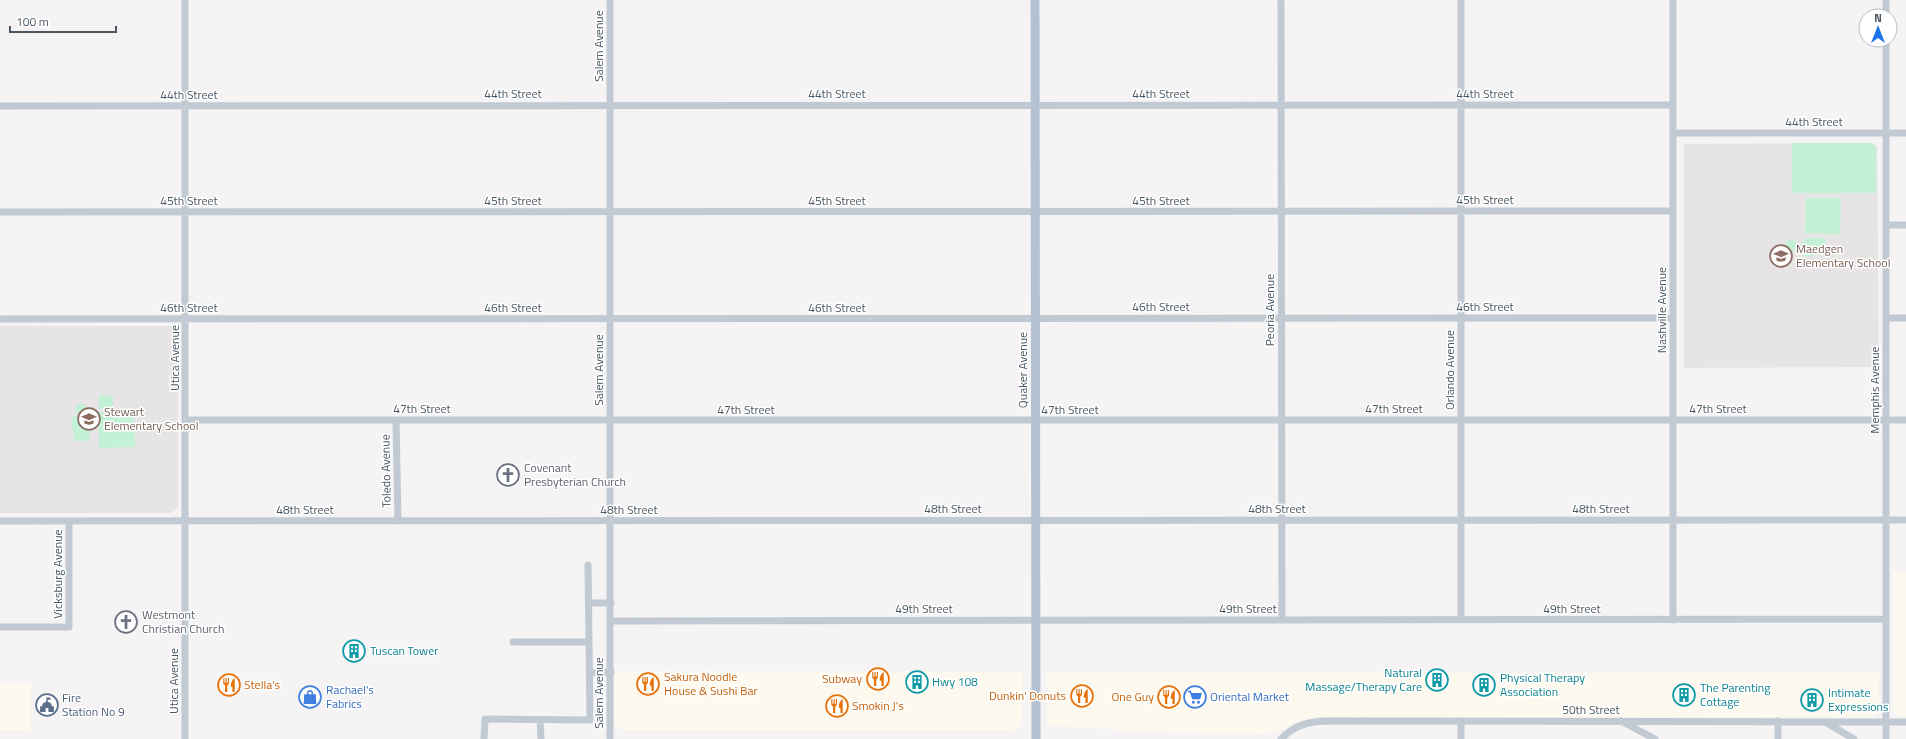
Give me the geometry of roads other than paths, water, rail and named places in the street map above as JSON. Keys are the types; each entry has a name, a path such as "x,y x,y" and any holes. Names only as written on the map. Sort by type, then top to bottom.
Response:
{"main road":[{"name":"Quaker Avenue","path":"1035,0 1036,739"}],"street":[{"name":"Utica Avenue","path":"185,0 185,739"},
{"name":"Salem Avenue","path":"610,0 610,739"},
{"name":"Peoria Avenue","path":"1281,0 1282,620"},
{"name":"Orlando Avenue","path":"1461,0 1461,620"},
{"name":"Nashville Avenue","path":"1673,0 1673,620"},
{"name":"Memphis Avenue","path":"1886,48 1886,739"},
{"name":"44th Street","path":"0,106 1673,105"},
{"name":"44th Street","path":"1673,133 1906,133"},
{"name":"45th Street","path":"0,212 1673,211"},
{"path":"1886,225 1906,225"},
{"name":"46th Street","path":"0,319 1673,318"},
{"path":"1886,318 1906,318"},
{"name":"47th Street","path":"186,420 1906,420"},
{"name":"Toledo Avenue","path":"396,420 398,521"},
{"name":"48th Street","path":"0,521 1906,520"},
{"name":"Vicksburg Avenue","path":"0,627 69,627 69,521"},
{"path":"484,739 485,719 590,720 588,565"},
{"path":"589,603 611,603"},
{"name":"49th Street","path":"611,621 1886,619"},
{"path":"513,642 589,642"},
{"path":"590,673 611,672"},
{"path":"540,720 541,739"},
{"path":"1461,720 1461,739"},
{"name":"50th Street","path":"1281,739 1289,731 1309,722 1461,720 1906,722"},
{"path":"1620,721 1655,739"},
{"path":"1778,721 1778,739"},
{"path":"1824,721 1854,739"}],"place":[{"name":"Maedgen Elementary School","path":"1781,256"},
{"name":"Stewart Elementary School","path":"89,419"},
{"name":"Covenant Presbyterian Church","path":"508,475"},
{"name":"Westmont Christian Church","path":"126,622"},
{"name":"Tuscan Tower","path":"354,651"},
{"name":"Subway","path":"878,679"},
{"name":"Natural Massage/Therapy Care","path":"1437,680"},
{"name":"Hwy 108","path":"917,682"},
{"name":"Sakura Noodle House & Sushi Bar","path":"648,684"},
{"name":"Stella's","path":"229,685"},
{"name":"Physical Therapy Association","path":"1484,685"},
{"name":"The Parenting Cottage","path":"1684,695"},
{"name":"Dunkin' Donuts","path":"1082,696"},
{"name":"Rachael's Fabrics","path":"310,697"},
{"name":"One Guy","path":"1169,697"},
{"name":"Oriental Market","path":"1195,697"},
{"name":"Intimate Expressions","path":"1812,700"},
{"name":"Fire Station No 9","path":"47,705"},
{"name":"Smokin J's","path":"837,706"}]}
